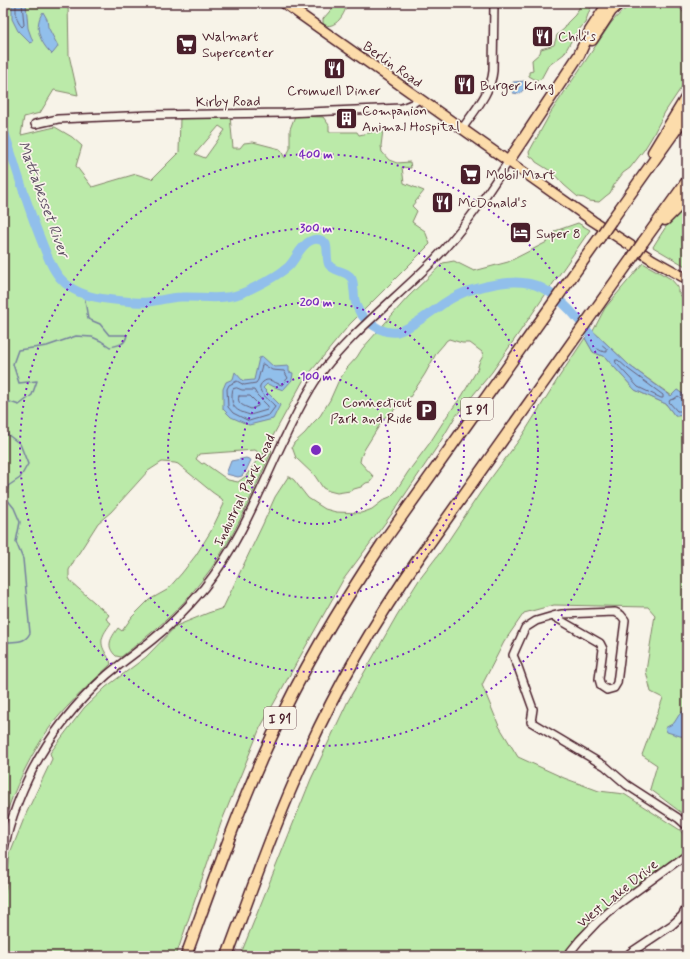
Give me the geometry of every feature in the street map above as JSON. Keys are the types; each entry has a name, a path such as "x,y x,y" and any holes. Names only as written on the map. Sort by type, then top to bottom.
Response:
{"highway":[{"path":"508,162 579,55 590,31 609,3"},
{"path":"579,55 590,43 611,11 620,3"},
{"path":"634,188 660,139 687,96"},
{"name":"I 91","path":"186,956 257,770 280,719 315,651 350,592 382,544 687,114"},
{"name":"I 91","path":"227,956 274,831 316,733 380,616 408,574 687,181"},
{"path":"645,240 687,198"}],"main road":[{"name":"Berlin Road","path":"284,3 508,162 613,234 687,279"}],"street":[{"path":"462,129 485,96 492,80 494,3"},
{"name":"Kirby Road","path":"35,124 58,119 122,116 286,113 402,108 419,99"},
{"name":"Industrial Park Road","path":"3,853 11,822 26,781 48,741 61,723 92,688 168,627 208,582 225,558 243,527 295,416 318,377 358,332 434,260 452,240 477,208 508,162"},
{"path":"553,616 600,643 603,649 600,679 602,686 606,690 614,688 617,683 625,620 622,614 615,612 562,614 553,616 536,620 525,628 513,655 533,709 531,722 605,766 627,785 678,818 687,826"},
{"name":"West Lake Drive","path":"567,956 579,941 617,905 687,854"},
{"path":"627,956 672,925 682,916 687,907"}],"green space":[{"path":"3,3 68,3 69,55 78,95 54,90 40,113 24,117 21,135 55,127 72,137 82,146 76,166 92,187 136,174 152,179 179,152 180,118 230,116 233,148 240,148 244,143 253,142 280,149 285,158 290,149 290,129 295,116 323,117 329,125 329,132 357,132 359,135 383,130 381,146 382,152 389,160 397,163 410,162 411,168 402,167 404,183 424,191 412,206 417,211 412,222 425,231 430,244 350,324 303,381 262,456 268,448 272,451 240,520 211,569 166,620 121,657 116,656 110,645 111,639 115,632 118,628 122,631 132,617 149,600 167,590 182,573 196,555 211,531 224,504 222,499 178,464 162,462 148,471 111,512 98,523 69,570 69,578 72,583 109,615 106,619 111,623 104,633 102,644 111,664 81,692 45,734 24,771 12,798 3,824","holes":["219,126 225,130 205,158 195,154","255,450 261,457 260,459 257,460 246,476 238,482 228,480 196,459 199,454"]},
{"path":"337,3 347,3 342,16 332,25 327,26 323,24 323,19"},
{"path":"582,3 594,3 585,23 575,34 564,54 548,66 541,79 536,80 529,76 529,72 533,71 532,60 540,53 541,49 554,45 557,35 565,28"},
{"path":"640,3 672,3 679,7 687,17 687,79 665,112 644,150 630,168 623,173 610,193 599,202 589,201 578,197 552,172 536,162 530,156 529,152 551,112 611,23 624,10"},
{"path":"687,207 687,267 653,247 669,222"},
{"path":"578,223 590,230 492,372 455,417 439,444 394,511 343,580 260,728 221,823 176,956 3,956 3,902 7,883 10,854 25,816 52,759 50,753 84,708 106,687 146,657 176,626 223,608 275,497 288,477 294,480 308,498 325,509 336,512 361,513 372,509 390,497 462,396 483,356 482,352 470,343 462,343 449,339 446,341 437,352 410,397 384,418 364,450 360,462 374,477 370,482 361,487 350,491 337,493 323,488 315,476 296,458 292,447 320,416 347,368 408,297 443,263 454,261 474,271 508,262 547,242 555,231"},
{"path":"643,263 671,279 678,287 678,292 686,302 684,305 687,306 687,397 677,390 672,396 630,366 593,331 605,308"},
{"path":"585,338 593,352 605,357 635,390 666,404 675,416 687,415 687,817 650,789 657,765 642,755 663,698 651,692 646,671 655,615 648,607 554,605 524,613 504,642 482,685 499,726 518,757 564,778 599,791 624,794 680,830 687,840 687,848 621,898 579,934 563,956 240,956 311,779 348,701 397,615 419,580 442,550 480,493 522,436"}],"water":[{"path":"12,3 26,3 28,28 33,42 30,43 18,31 12,19"},
{"path":"43,12 47,19 48,27 58,46 52,54 44,45 39,34 38,23"},
{"path":"513,82 527,82 526,87 519,94 513,93 511,89"},
{"path":"593,331 630,366 671,396 677,390 687,397 687,415 675,416 666,404 635,390 605,357 593,352 585,338"},
{"path":"263,357 274,367 289,366 289,372 293,373 292,380 283,390 267,384 263,388 280,405 273,419 249,425 231,417 223,409 223,389 226,382 233,379 235,372 243,381 254,380 259,358"},
{"path":"246,458 251,460 242,476 238,477 226,474 231,461"},
{"path":"687,708 687,737 667,732 665,728 674,723 679,715"}],"waterway":[{"name":"Mattabesset River","path":"3,128 29,209 43,246 56,273 66,284 89,296 139,302 177,297 214,298 230,296 247,291 279,274 289,266 307,243 312,240 319,240 326,244 329,265 334,269 347,274 352,279 355,302 360,313 368,322 384,331 397,332 407,328 446,302 468,291 500,283 521,282 542,288 558,299 573,313 598,344"},
{"path":"3,401 4,400 19,405 32,395 37,381 19,383 13,364 18,350 47,346 76,336 92,337 110,347 116,346 125,341 127,335 109,335 100,324 88,319 84,294"},
{"path":"3,431 20,444 28,464 20,478 8,486 6,498 14,508 20,522 16,542 23,559 30,633 23,640 8,642 3,656"}],"place":[{"name":"Chili's","path":"543,36"},
{"name":"Walmart Supercenter","path":"187,44"},
{"name":"Cromwell Diner","path":"334,68"},
{"name":"Burger King","path":"464,85"},
{"name":"Companion Animal Hospital","path":"347,118"},
{"name":"Mobil Mart","path":"471,174"},
{"name":"McDonald's","path":"443,202"},
{"name":"Super 8","path":"520,233"},
{"name":"Connecticut Park and Ride","path":"427,410"}]}
